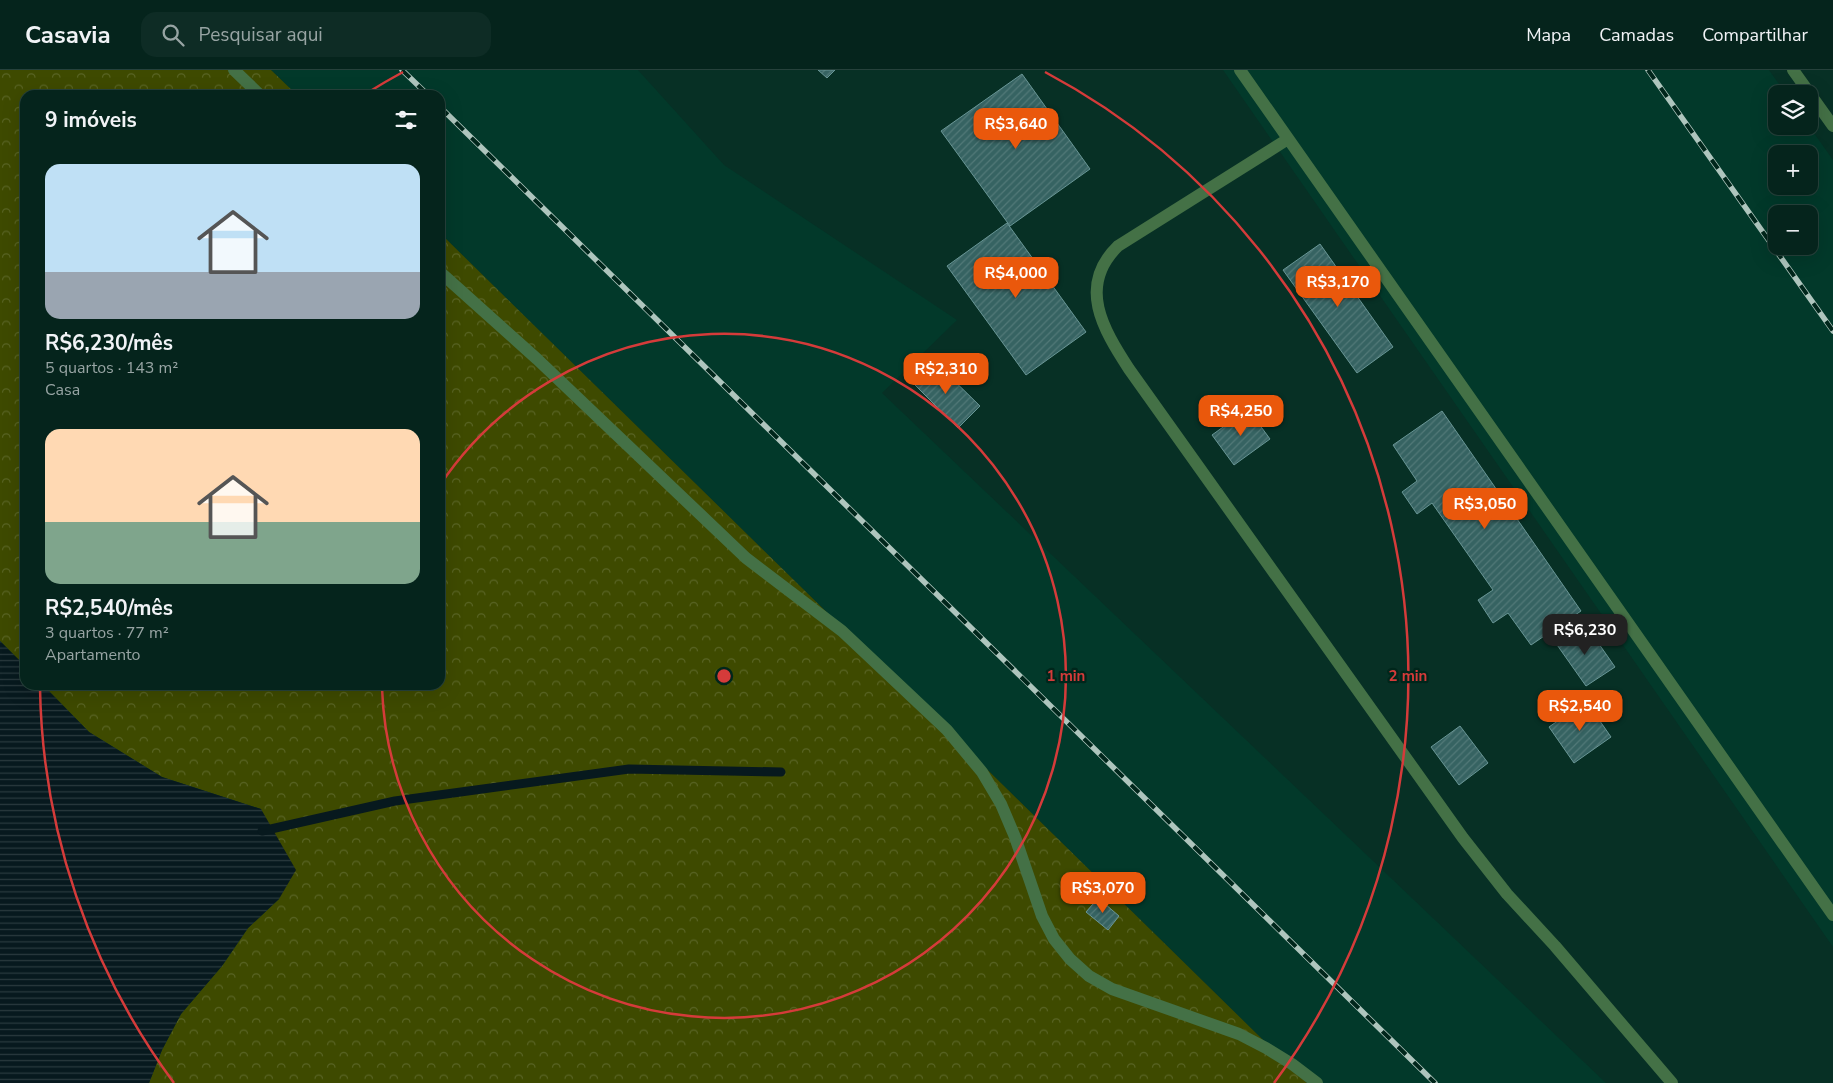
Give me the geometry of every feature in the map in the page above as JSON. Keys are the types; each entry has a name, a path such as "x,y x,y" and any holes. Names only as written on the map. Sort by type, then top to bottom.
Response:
{"street":[{"path":"234,70 255,90"},
{"path":"1240,70 1833,915"},
{"path":"1793,70 1833,126"},
{"path":"1288,139 1114,249 1105,261 1097,280 1096,300 1102,320 1114,345 1129,369 1468,844 1512,900 1555,946 1672,1083"},
{"path":"445,276 537,359 746,558 842,632 947,730 982,772 1001,804 1016,837 1044,922 1054,939 1070,959 1090,976 1112,988 1239,1034 1279,1055 1317,1083"}],"shaded area":[{"path":"271,70 638,70 724,165 957,320 882,393 1606,1083 1307,1083 445,238 445,90 292,90"},
{"path":"1223,70 1769,70 1780,85 1768,85 1768,135 1815,135 1833,160 1833,947"},
{"path":"0,641 20,661 20,690 48,690 89,732 162,777 261,809 296,870 279,899 248,928 222,966 181,1014 162,1050 149,1083 0,1083"}],"green space":[{"path":"0,70 271,70 292,90 20,90 20,661 0,641"},
{"path":"445,238 1307,1083 149,1083 162,1050 181,1014 222,966 248,928 279,899 261,809 162,777 89,732 48,690 445,690"}],"building":[{"path":"818,70 835,70 827,78"},
{"path":"1022,74 1090,169 1010,226 941,131"},
{"path":"1007,223 1086,332 1026,375 947,266"},
{"path":"1320,244 1393,347 1357,373 1283,270"},
{"path":"934,361 980,406 958,428 913,383"},
{"path":"1248,409 1270,439 1234,465 1212,435"},
{"path":"1442,411 1581,611 1531,645 1508,613 1493,623 1478,600 1493,590 1432,503 1417,514 1402,492 1417,481 1393,445"},
{"path":"1577,626 1585,638 1592,634 1615,667 1586,686 1555,642"},
{"path":"1586,701 1611,737 1574,763 1549,727"},
{"path":"1460,726 1488,763 1459,785 1431,747"},
{"path":"1098,898 1119,916 1108,930 1086,912"}],"waterway":[{"path":"262,831 395,801 629,769 781,772"}],"railway":[{"path":"402,70 423,90"},
{"path":"1648,70 1833,331"},
{"path":"445,112 1435,1083"}]}
